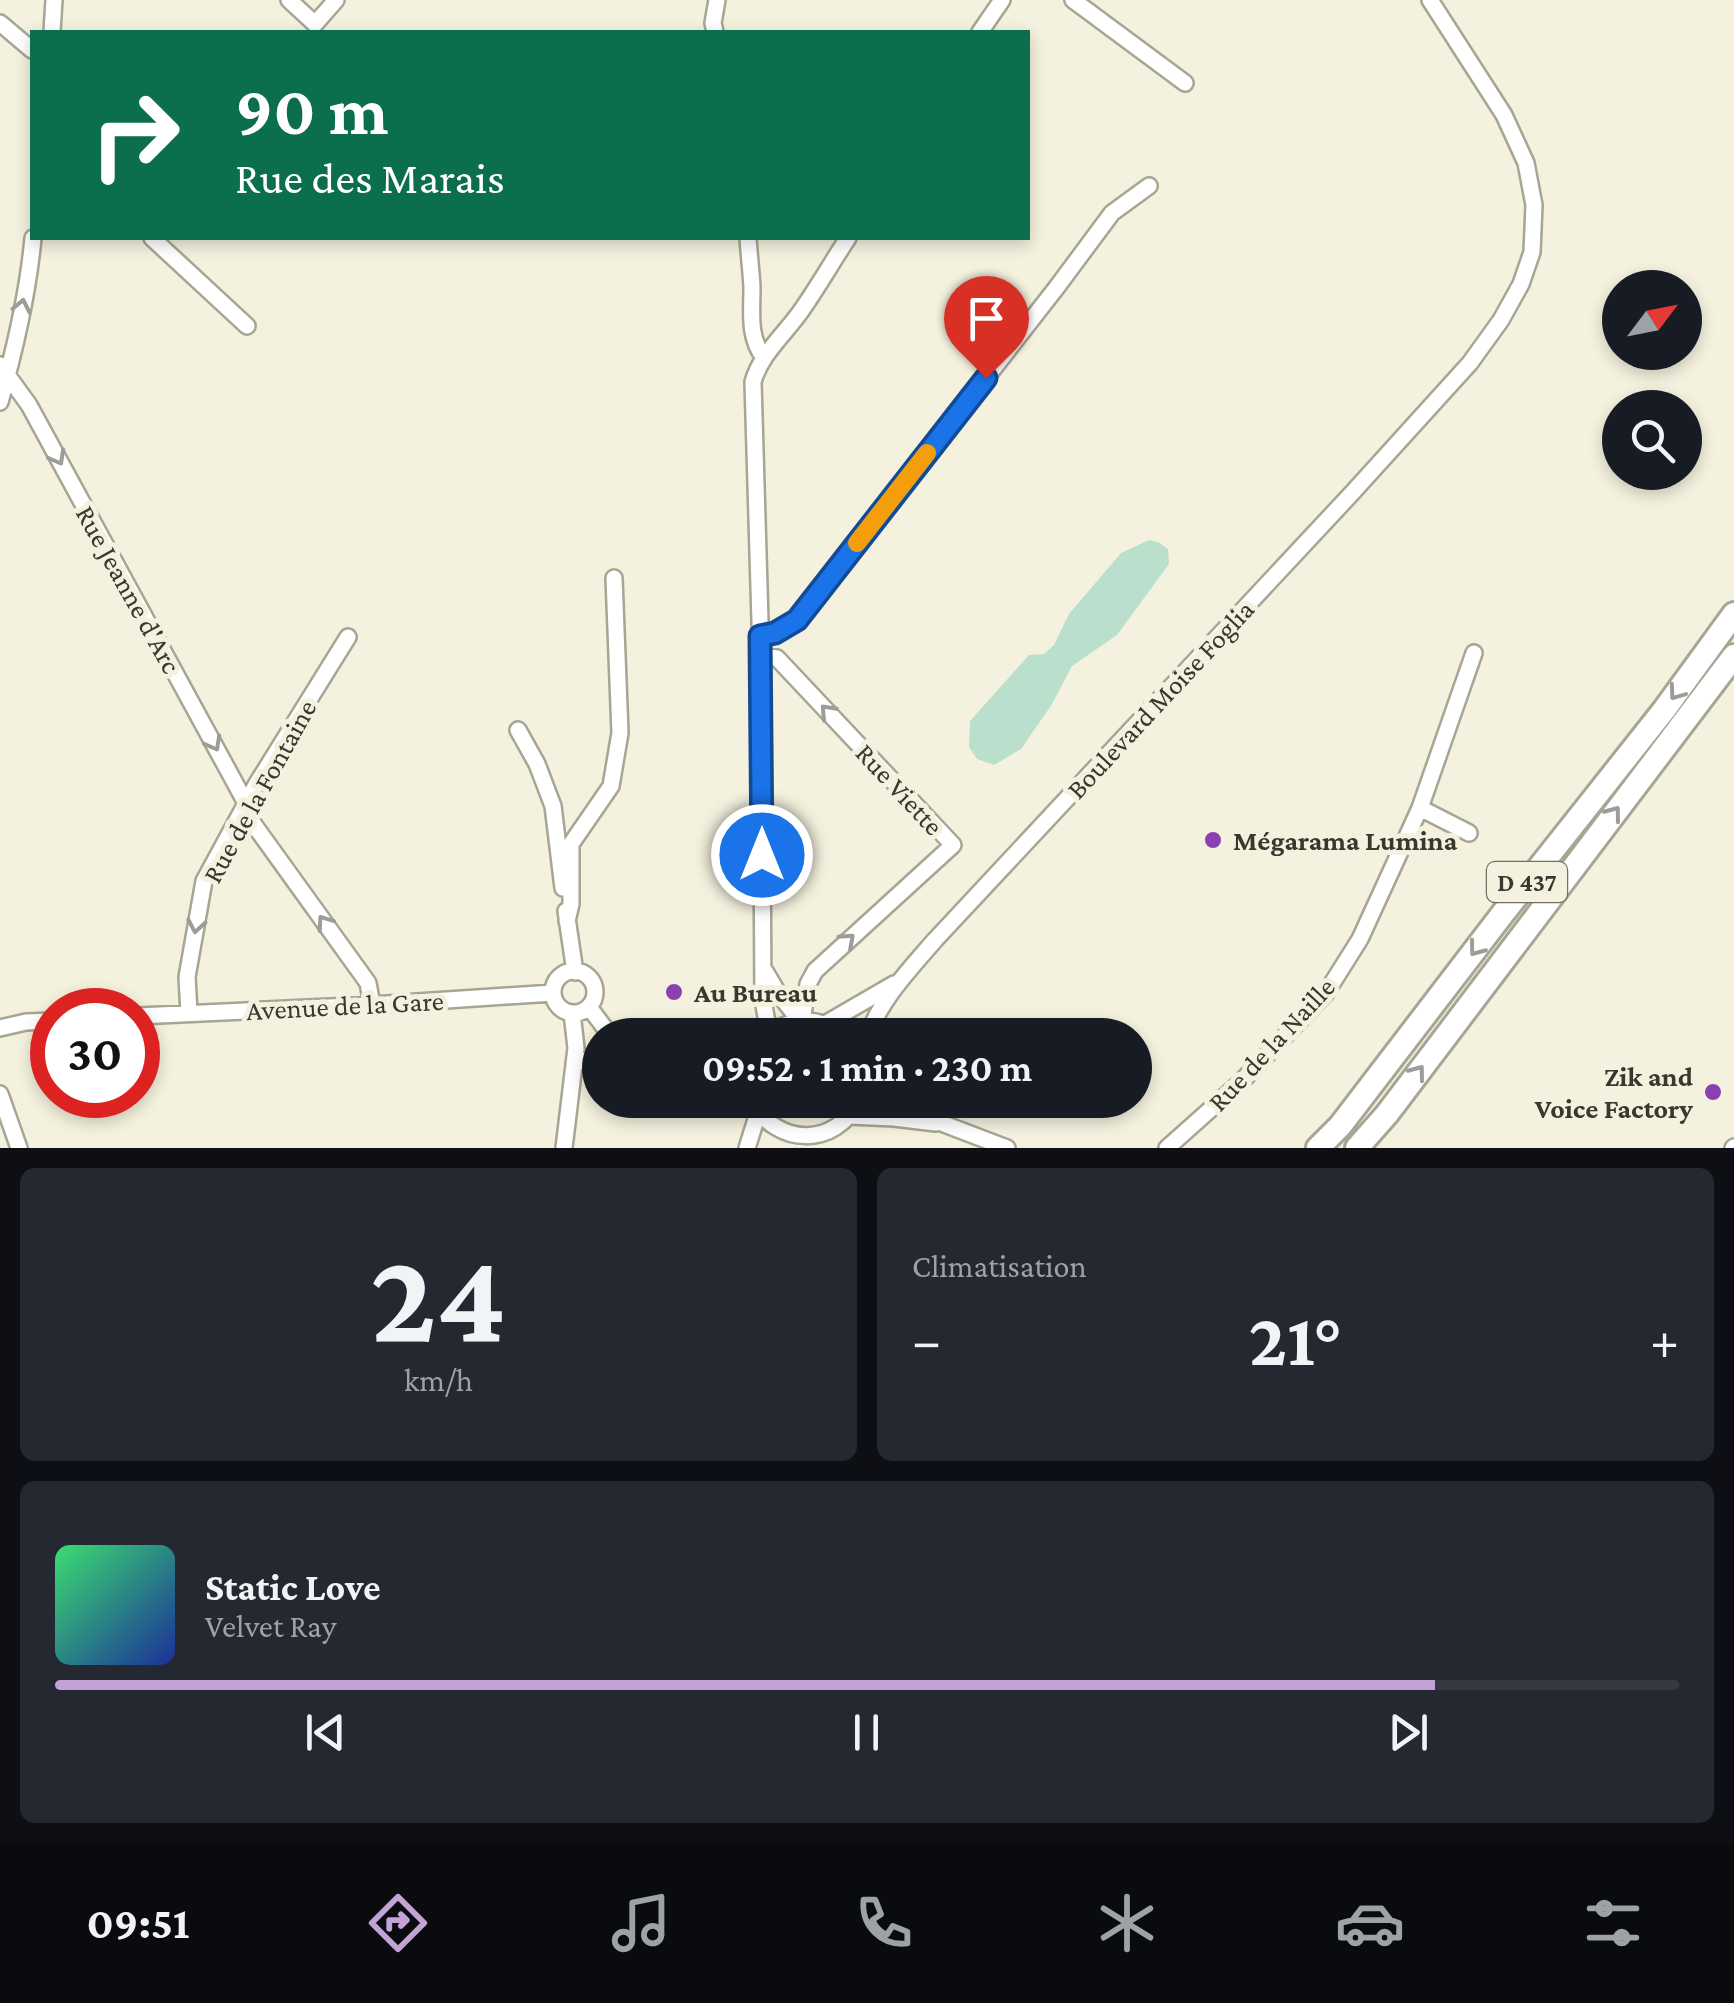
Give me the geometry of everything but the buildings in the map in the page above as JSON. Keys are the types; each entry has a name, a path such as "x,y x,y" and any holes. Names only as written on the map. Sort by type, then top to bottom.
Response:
{"main road":[{"name":"D 437","path":"1318,1148 1340,1126 1664,710 1734,614"},
{"name":"D 437","path":"1357,1148 1387,1114 1734,656"}],"street":[{"path":"52,30 54,0"},
{"path":"289,0 315,24 336,0"},
{"path":"715,30 717,0"},
{"path":"981,30 1002,0"},
{"path":"1073,0 1185,83"},
{"name":"Boulevard Moise Foglia","path":"875,1018 934,940 1470,363 1521,284 1532,252 1534,205 1526,163 1504,114 1430,0"},
{"path":"0,23 30,48"},
{"path":"760,636 775,633 797,620 1112,213 1149,186"},
{"path":"0,402 4,370 31,265 33,240"},
{"path":"154,240 247,326"},
{"path":"748,240 752,329 755,347 764,358"},
{"path":"766,1018 753,382 756,370 805,306 847,240"},
{"name":"Rue Jeanne d'Arc","path":"4,370 29,405 247,805 252,822 368,983 372,1006"},
{"path":"567,921 572,844 610,786 620,733 614,578"},
{"name":"Rue de la Fontaine","path":"189,1013 187,977 204,881 256,785 348,637"},
{"name":"Rue de la Naille","path":"1167,1148 1241,1082 1326,993 1360,939 1420,808 1474,653"},
{"name":"Rue Viette","path":"761,656 777,658 953,845 815,970 801,1018"},
{"path":"518,730 537,764 553,806 575,972"},
{"path":"1420,808 1469,833"},
{"path":"762,968 799,1018"},
{"path":"575,972 587,976 594,988 592,1002 580,1010 561,1009 553,993 557,980 575,972"},
{"name":"Boulevard Moise Foglia","path":"836,1018 902,980"},
{"name":"Avenue de la Gare","path":"160,1015 553,993"},
{"path":"580,1010 590,1018"},
{"path":"564,1148 580,1010"},
{"path":"0,1028 30,1022"},
{"path":"574,1064 582,1061"},
{"path":"1,1097 19,1148"},
{"path":"747,1148 752,1118"},
{"path":"766,1118 789,1142 825,1134 848,1118"},
{"path":"894,1118 944,1124"},
{"path":"933,1118 1007,1148"}],"green space":[{"path":"1149,540 1168,549 1169,564 1117,635 1072,666 1021,749 994,765 977,759 969,747 970,721 1029,655 1044,654 1054,645 1069,614 1121,553"}],"slow traffic":[{"path":"857,543 927,453"}],"place":[{"name":"Mégarama Lumina","path":"1213,840"},
{"name":"Au Bureau","path":"674,992"},
{"name":"Zik and Voice Factory","path":"1713,1092"}],"route":[{"path":"762,855 760,636 775,633 797,620 986,378"}]}
